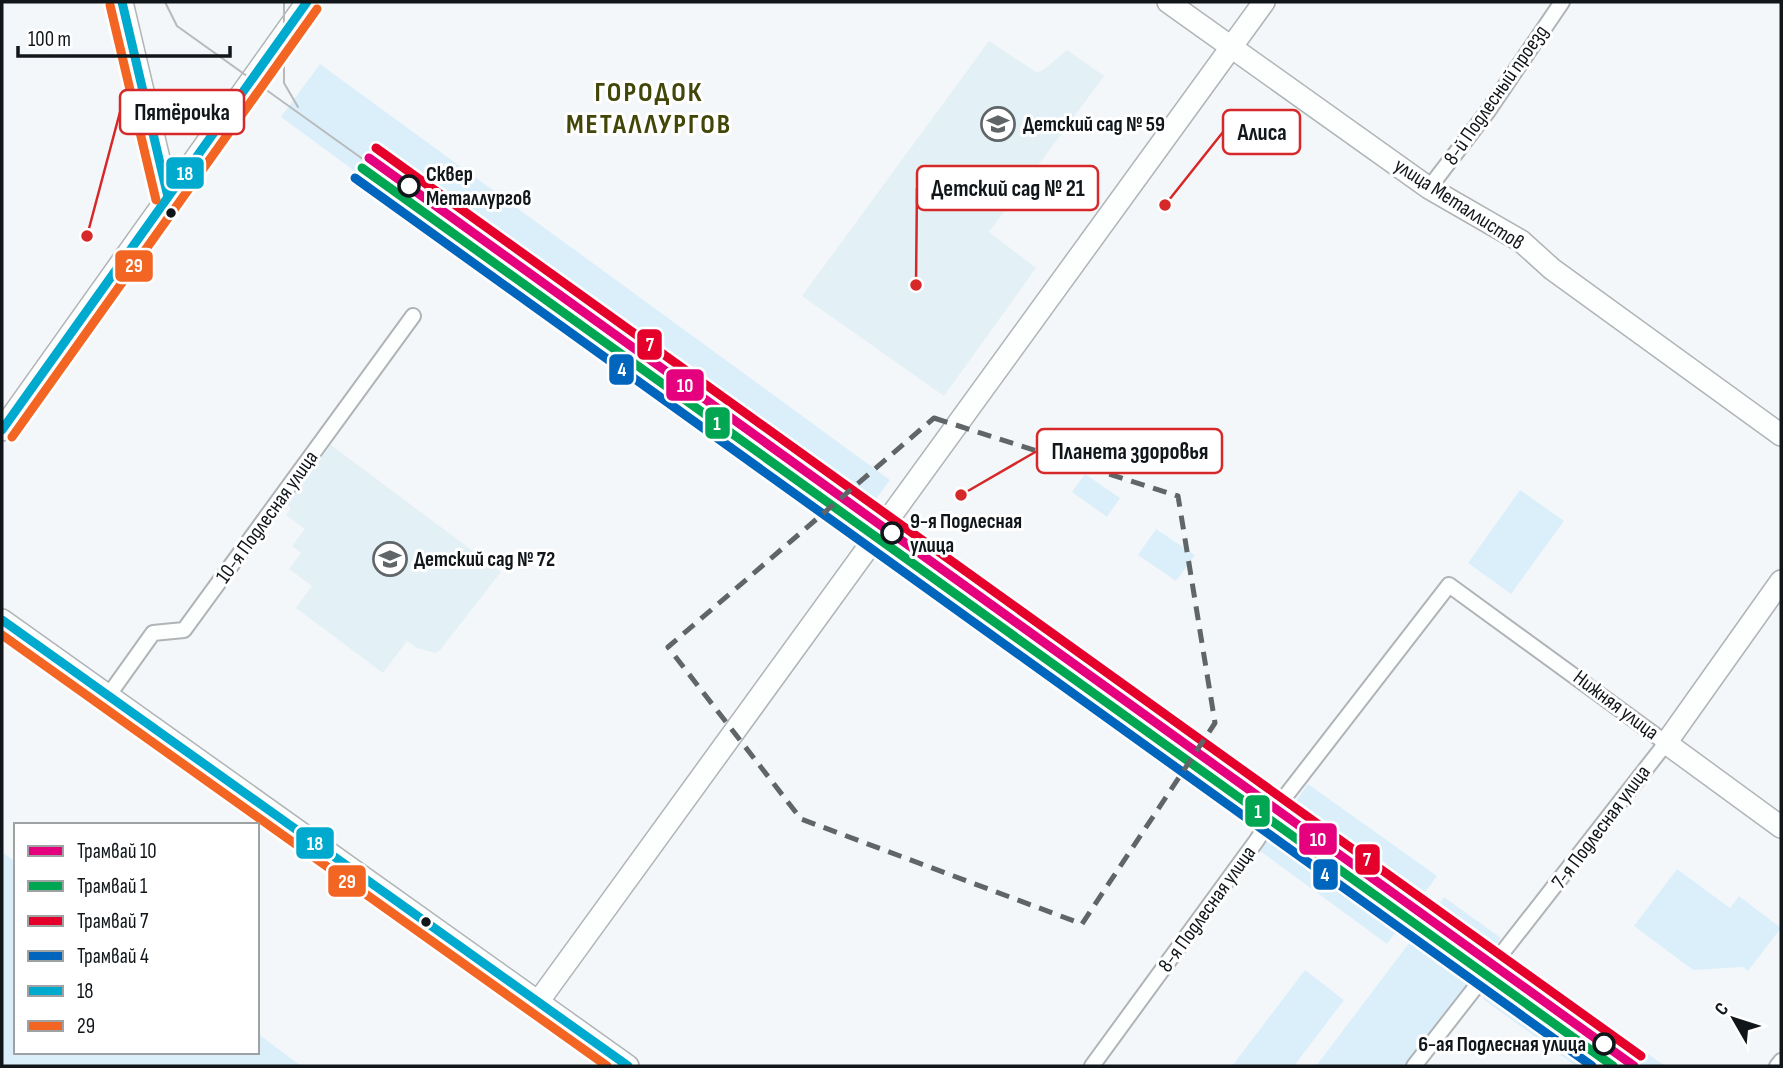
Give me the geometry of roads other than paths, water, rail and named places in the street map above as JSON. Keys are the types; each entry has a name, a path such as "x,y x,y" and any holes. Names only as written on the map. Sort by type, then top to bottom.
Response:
{"street":[{"path":"122,2 168,197"},
{"path":"2,430 307,2"},
{"name":"улица Металлистов","path":"1168,2 1429,188 1521,241 1552,269 1781,435"},
{"path":"538,1002 1264,2"},
{"name":"8-й Подлесный проезд","path":"1429,188 1488,111 1562,2"},
{"name":"10-я Подлесная улица","path":"108,696 153,633 184,630 413,316"},
{"path":"889,519 1281,802"},
{"name":"7-я Подлесная улица","path":"1413,1066 1480,978 1507,950 1666,743 1781,581"},
{"name":"8-я Подлесная улица","path":"1092,1066 1281,802 1449,585"},
{"name":"Нижняя улица","path":"1449,585 1781,827"},
{"path":"2,620 621,1064"},
{"path":"1480,978 1602,1066"},
{"path":"1777,1066 1781,1061"}],"tram line":[{"path":"165,2 177,26 406,190"},
{"path":"284,2 284,83 298,107"},
{"name":"7","path":"376,148 1641,1056"},
{"name":"10","path":"369,158 1634,1066"},
{"name":"1","path":"362,168 1613,1066"},
{"name":"4","path":"355,178 1592,1066"}],"place":[{"name":"Детский сад № 59","path":"998,124"},
{"name":"Сквер Металлургов","path":"409,186"},
{"name":"Алиса","path":"1165,205"},
{"name":"Пятёрочка","path":"87,236"},
{"name":"Детский сад № 21","path":"916,285"},
{"name":"Планета здоровья","path":"961,495"},
{"name":"9-я Подлесная улица","path":"892,533"},
{"name":"Детский сад № 72","path":"390,559"},
{"name":"6-ая Подлесная улица","path":"1604,1044"}],"district":[{"name":"ГОРОДОК МЕТАЛЛУРГОВ","path":"649,108"}]}
